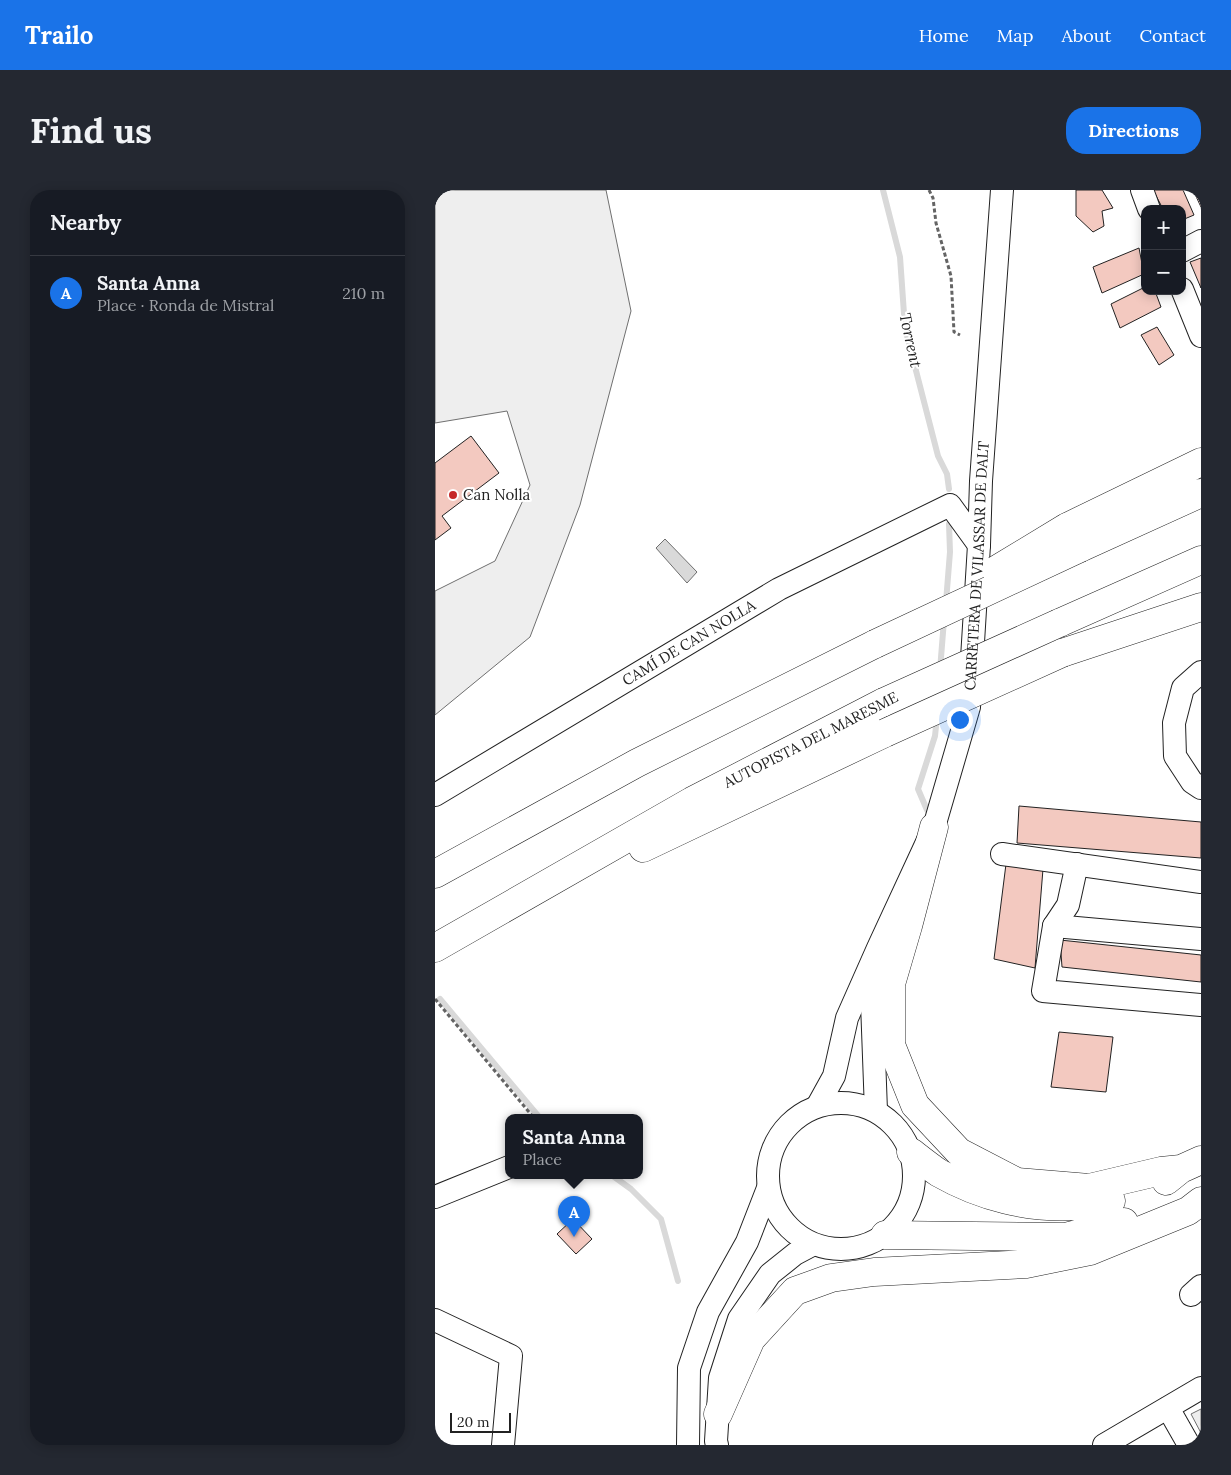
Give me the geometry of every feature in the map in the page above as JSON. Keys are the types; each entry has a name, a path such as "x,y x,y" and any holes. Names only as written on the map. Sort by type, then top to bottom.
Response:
{"highway":[{"path":"435,874 637,763 875,644 1073,537 1201,462"},
{"path":"1073,537 1201,493"},
{"name":"AUTOPISTA DEL MARESME","path":"441,944 692,801 884,702 1201,560"},
{"path":"441,944 885,733 1062,653 1201,607"},
{"path":"934,827 891,984 891,1045 915,1105 959,1152 1017,1182 1089,1188 1191,1164"},
{"path":"911,1152 939,1173 981,1192 1022,1204 1063,1206 1101,1204 1161,1184 1191,1164"},
{"path":"885,1235 1065,1237 1130,1221 1180,1202 1201,1197"},
{"path":"717,1414 751,1339 795,1291 831,1278 875,1272 1026,1264 1090,1251 1188,1211 1201,1201"}],"street":[{"name":"CARRETERA DE VILASSAR DE DALT","path":"818,1105 834,1076 847,1018 877,948 934,827 969,707 981,481 1002,190"},
{"path":"1141,190 1147,205"},
{"path":"1184,250 1201,240"},
{"path":"1184,295 1201,336"},
{"name":"CAMÍ DE CAN NOLLA","path":"435,795 779,589 950,506 981,481"},
{"path":"950,506 979,545"},
{"path":"1201,672 1183,688 1174,723 1175,756 1192,782 1201,788"},
{"path":"1002,854 1201,882"},
{"path":"1077,864 1068,905 1054,926 1043,991 1201,1004"},
{"path":"1054,926 1201,940"},
{"name":"CARRETERA DE VILASSAR DE DALT","path":"877,948 872,1003 877,1111"},
{"path":"845,1102 877,1111 898,1128 911,1152 914,1187 907,1210 885,1235 855,1248 825,1248 812,1245 780,1217 768,1188 767,1172 772,1147 787,1124 818,1105 845,1102"},
{"path":"435,1197 505,1169"},
{"path":"675,1445 689,1368 708,1312 747,1242 768,1188"},
{"path":"717,1445 720,1378 739,1319 770,1274 795,1254 812,1245"},
{"path":"435,1320 511,1356 503,1445"},
{"path":"688,1445 689,1368"},
{"path":"1104,1445 1201,1388"},
{"path":"1168,1408 1189,1445"}],"path":[{"path":"929,190 933,198 936,223 951,276 954,332 960,334"},
{"path":"435,999 531,1114"}],"shaded area":[{"path":"435,190 606,190 631,311 580,505 530,637 435,715 435,591 495,561 530,485 507,411 435,423"},
{"path":"665,539 697,572 687,583 656,548"},
{"path":"1201,1409 1201,1433 1191,1414"}],"building":[{"path":"1076,190 1102,190 1113,208 1102,211 1104,226 1093,232 1076,216"},
{"path":"1153,190 1183,190 1194,215 1186,218 1186,205 1161,205"},
{"path":"1193,190 1201,190 1201,207"},
{"path":"1139,248 1141,275 1102,293 1093,267"},
{"path":"1201,258 1201,288 1190,262"},
{"path":"1141,289 1141,295 1156,295 1161,307 1120,328 1111,304"},
{"path":"1157,327 1174,355 1159,365 1141,335"},
{"name":"Can Nolla","path":"471,436 499,473 442,516 451,528 435,540 435,463"},
{"path":"1019,806 1201,822 1201,858 1017,843"},
{"path":"1006,864 1043,869 1035,968 994,959"},
{"path":"1060,940 1201,955 1201,982 1062,967"},
{"path":"1059,1032 1113,1037 1106,1092 1051,1087"},
{"path":"573,1219 592,1239 576,1254 557,1234"}],"waterway":[{"name":"Torrent","path":"883,190 900,257 905,328 938,456 947,474 949,489"},
{"name":"Torrent","path":"946,602 950,552 949,524"},
{"name":"Torrent","path":"940,670 944,620"},
{"name":"Torrent","path":"927,810 918,789 935,736 937,717"},
{"path":"440,999 537,1114"},
{"path":"617,1179 631,1189 661,1219 678,1281"}],"place":[{"name":"Can Nolla","path":"453,495"},
{"name":"Santa Anna","path":"574,1237"}]}
